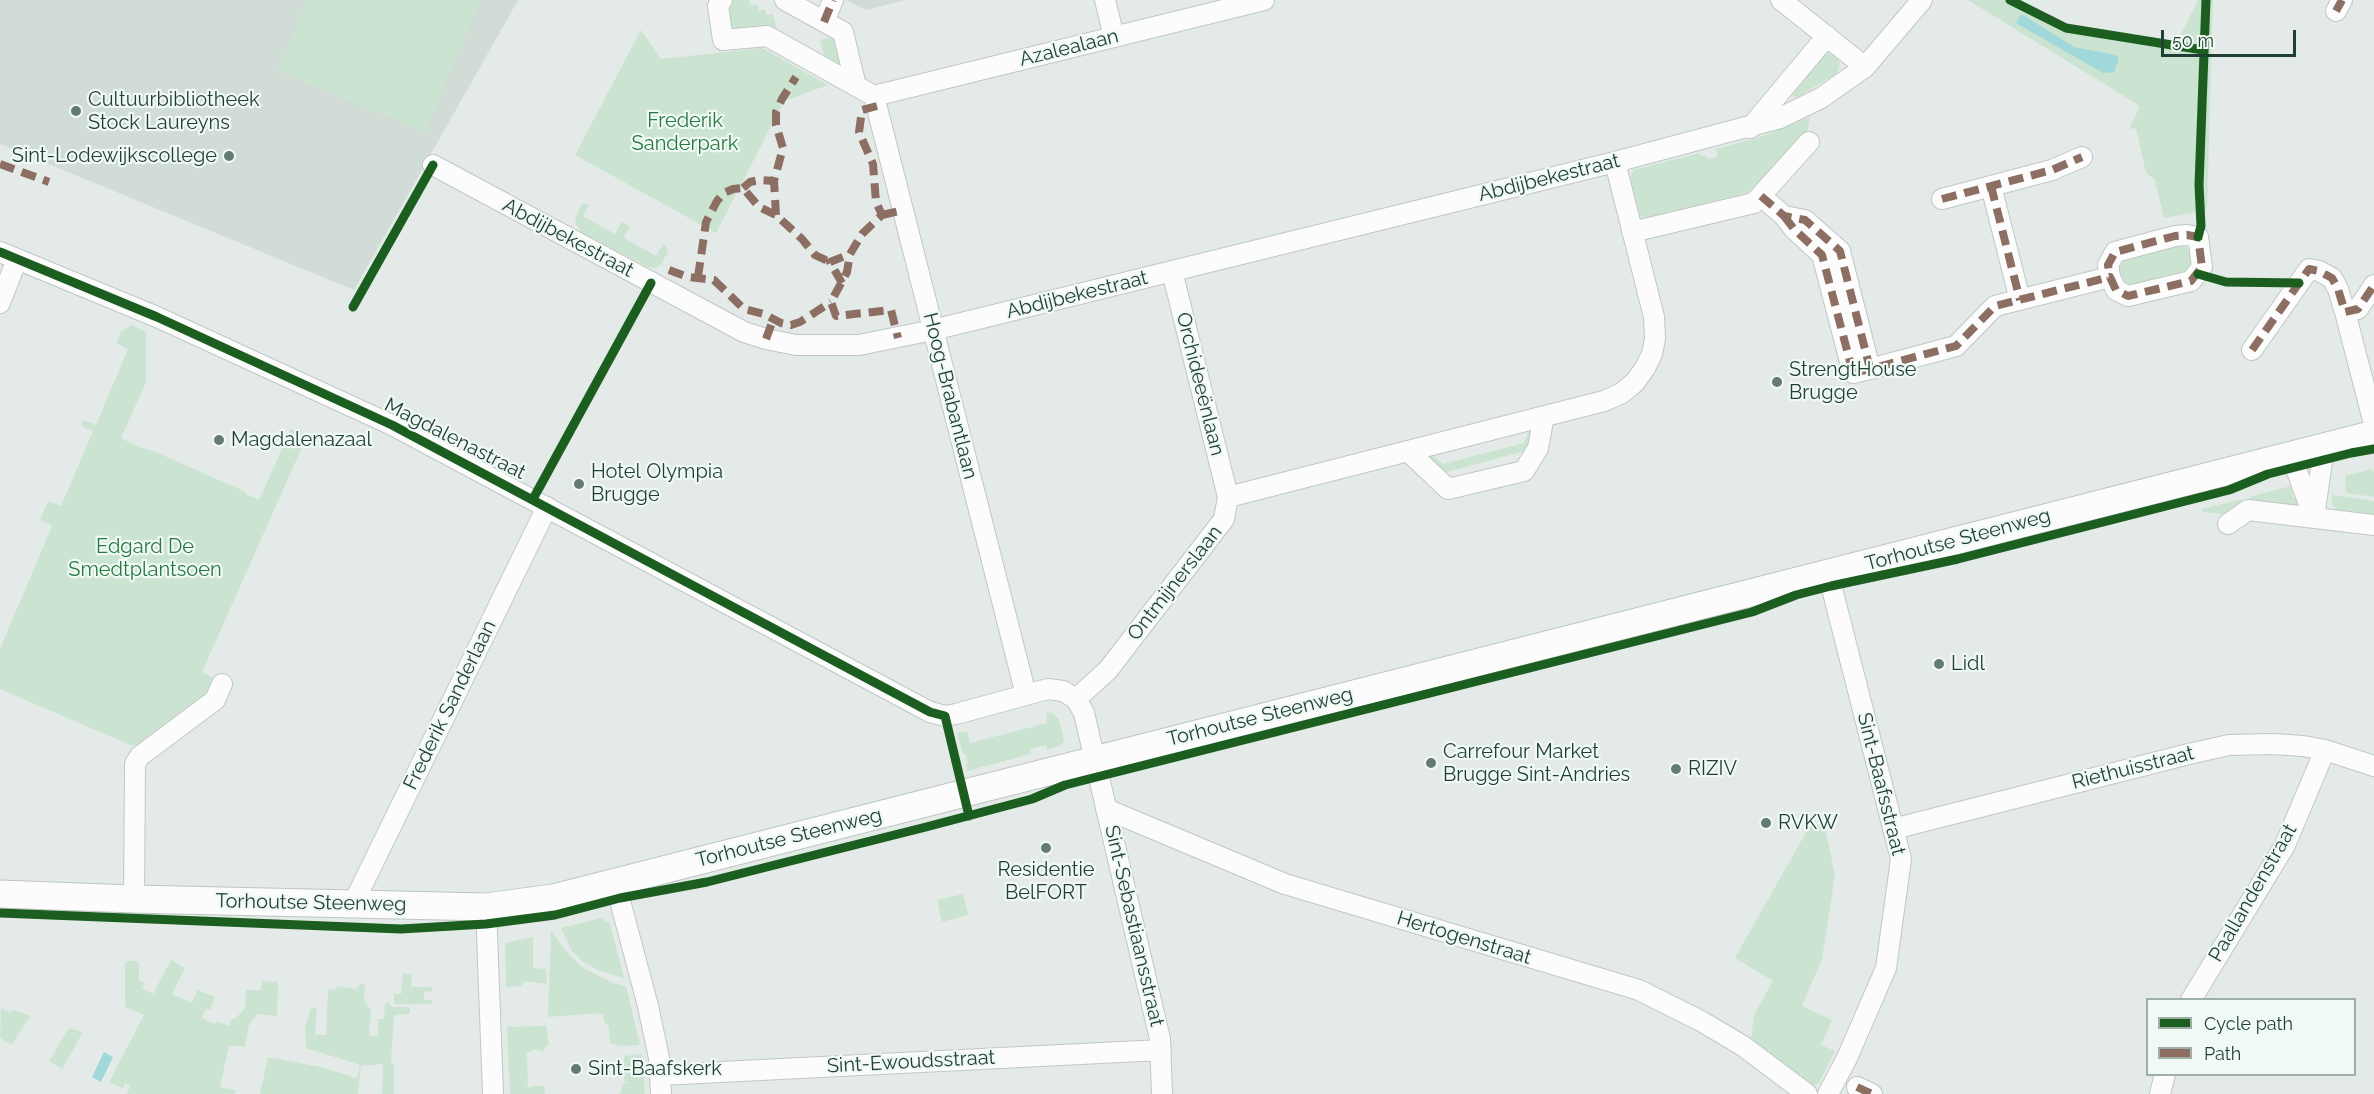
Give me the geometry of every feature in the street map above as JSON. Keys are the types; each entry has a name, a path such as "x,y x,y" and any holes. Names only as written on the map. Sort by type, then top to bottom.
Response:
{"main road":[{"name":"Torhoutse Steenweg","path":"0,894 486,907 553,898 2374,434"}],"street":[{"path":"722,0 718,6 723,40 767,36 874,96"},
{"path":"785,0 843,32 856,86"},
{"path":"824,22 833,0"},
{"path":"1105,0 1114,37"},
{"name":"Azalealaan","path":"874,96 1264,0"},
{"path":"1781,0 1865,67"},
{"name":"Abdijbekestraat","path":"433,165 724,322 766,339 796,345 859,345 933,330 1750,128 1780,118 1815,101 1865,67 1922,0"},
{"path":"1750,128 1827,36"},
{"name":"Hoog-Brabantlaan","path":"874,96 1026,695"},
{"path":"1632,232 1754,203 1809,142"},
{"path":"1942,199 2052,170 2082,157"},
{"path":"1228,497 1604,401 1622,393 1635,382 1645,368 1655,339 1654,317 1615,162"},
{"path":"1991,186 2020,300"},
{"path":"1761,196 1784,216 1805,220 1840,251 1870,369 1956,346 1995,306 2110,277"},
{"path":"2175,236 2198,237 2202,267 2191,281 2128,296 2116,290 2110,277 2108,265 2115,252 2175,236"},
{"path":"0,303 8,256"},
{"name":"Magdalenastraat","path":"8,256 157,317 383,421 938,715 956,714 1026,695"},
{"path":"2252,350 2309,269 2319,271 2332,279 2338,289 2374,424"},
{"name":"Orchideeënlaan","path":"1172,271 1228,497"},
{"path":"2345,312 2358,309 2374,285"},
{"path":"1408,451 1448,489 1524,471 1538,448 1544,416"},
{"path":"2314,517 2324,447"},
{"path":"2290,455 2314,517"},
{"name":"Ontmijnerslaan","path":"1076,699 1108,670 1224,519 1228,497"},
{"name":"Frederik Sanderlaan","path":"353,904 547,507"},
{"path":"2228,524 2248,510 2374,525"},
{"name":"Sint-Baafsstraat","path":"1828,573 1901,866 1886,968 1847,1058 1828,1094"},
{"path":"134,899 135,764 140,756 215,700 222,684"},
{"path":"1026,695 1048,689 1063,691 1076,699 1084,712 1095,760"},
{"name":"Riethuisstraat","path":"1893,829 2171,758 2229,746 2273,744 2325,750 2374,766"},
{"name":"Paallandenstraat","path":"2191,998 2285,845 2325,750"},
{"name":"Sint-Sebastiaansstraat","path":"1095,760 1161,1050 1162,1094"},
{"name":"Hertogenstraat","path":"1106,809 1285,884 1639,990 1701,1021 1743,1046 1807,1094"},
{"path":"615,882 648,1006 661,1084"},
{"path":"486,907 493,1094"},
{"name":"Sint-Ewoudsstraat","path":"661,1084 1161,1050"},
{"path":"2160,1094 2164,1076"}],"shaded area":[{"name":"Sint-Lodewijkscollege","path":"0,0 518,0 354,290 0,144"},
{"path":"846,0 906,0 866,10"}],"green space":[{"path":"307,0 480,0 425,132 278,71"},
{"path":"731,0 749,0 751,6 757,4 759,11 765,9 767,15 773,14 778,33 730,32 727,7"},
{"path":"1968,0 2021,0 2066,24 2177,42 2198,0 2213,0 2207,210 2164,218 2155,180 2146,173 2136,128 2129,129 2140,106"},
{"name":"Frederik Sanderpark","path":"641,30 661,59 762,48 828,85 784,101 716,233 575,155"},
{"path":"836,38 843,68 825,59 820,40"},
{"path":"1829,53 1840,63 1837,73 1798,97 1793,96 1791,92 1820,57"},
{"path":"1810,117 1806,138 1802,135 1755,187 1746,193 1645,219 1640,216 1630,178 1633,170 1700,153 1701,156 1706,155 1707,159 1718,157 1716,149 1760,137"},
{"path":"582,204 589,204 583,216 615,234 622,222 630,226 624,238 656,256 663,244 666,246 668,252 661,264 656,268 650,268 581,232 575,219"},
{"path":"2178,244 2186,247 2191,254 2190,267 2184,274 2129,286 2120,279 2118,268 2123,259"},
{"name":"Edgard De Smedtplantsoen","path":"132,325 146,332 146,382 121,438 246,492 245,494 259,500 291,429 307,436 202,672 214,678 208,695 140,745 130,745 0,689 0,649 52,526 40,520 48,501 61,506 93,431 81,426 83,420 96,425 128,349 116,343 121,331"},
{"path":"1529,431 1532,431 1529,450 1443,473 1428,458 1433,456 1443,464 1524,443"},
{"path":"2372,469 2374,497 2346,493 2345,476"},
{"path":"2291,486 2293,498 2298,497 2299,507 2252,505 2249,497"},
{"path":"2332,495 2374,501 2374,515 2337,510 2332,504"},
{"path":"2241,499 2243,504 2231,515 2203,512 2202,509"},
{"path":"1051,712 1059,719 1064,741 1060,746 1047,750 1046,745 1030,749 1031,754 967,771 966,764 968,763 957,733 967,731 970,743 1047,723 1046,713"},
{"path":"1824,823 1835,875 1822,959 1802,1006 1832,1020 1821,1045 1835,1051 1819,1083 1811,1087 1751,1041 1754,1015 1773,981 1735,958 1809,827"},
{"path":"963,894 968,915 942,922 937,900"},
{"path":"601,918 610,924 624,978 600,971 583,962 572,951 561,928"},
{"path":"551,931 582,967 613,983 626,986 640,1045 621,1046 610,1043 609,1026 604,1021 603,1013 548,1017"},
{"path":"533,937 533,968 546,969 547,984 525,981 521,986 506,987 505,943"},
{"path":"171,960 185,968 172,994 192,1003 197,990 215,997 210,1010 206,1009 202,1018 215,1024 217,1021 229,1026 232,1019 235,1019 245,1008 246,990 261,990 262,981 278,982 277,1016 257,1014 249,1025 245,1047 229,1045 220,1087 236,1090 235,1094 127,1094 130,1086 125,1083 123,1088 109,1082 144,1015 125,1007 125,961 139,961 139,981 144,983 142,988 153,994"},
{"path":"403,973 412,974 411,987 432,987 432,991 424,992 424,1000 432,1000 432,1004 394,1004 394,994 401,994"},
{"path":"360,984 365,985 364,1000 371,1010 369,1036 378,1037 378,1019 384,1019 385,1003 388,1002 392,1007 410,1007 410,1014 394,1015 391,1063 394,1064 394,1094 382,1094 383,1064 361,1066 358,1094 260,1094 268,1057 321,1067 357,1078 360,1065 306,1048 305,1028 311,1007 317,1008 315,1035 326,1035 328,989 336,990 337,986 357,989"},
{"path":"1,1008 10,1013 13,1010 30,1016 12,1045 0,1038"},
{"path":"546,1026 549,1045 544,1048 543,1052 535,1049 524,1056 527,1057 528,1084 525,1086 528,1086 529,1090 530,1086 544,1086 545,1094 510,1094 507,1027"},
{"path":"69,1028 83,1032 62,1069 49,1061"},
{"path":"642,1054 645,1094 620,1094 624,1083 628,1083 624,1081 624,1056"}],"water":[{"path":"2021,14 2074,47 2116,55 2119,58 2114,72 2103,73 2016,23"},
{"path":"104,1052 113,1057 101,1082 92,1077"}],"marked path":[{"path":"824,22 833,0"},
{"path":"2336,11 2342,0"},
{"path":"776,215 774,181 783,148 776,125 776,112 796,77"},
{"path":"877,106 862,110 859,132 873,164 876,202 882,215 862,234 850,254 847,272 831,302 836,316 891,310 898,338"},
{"path":"1942,199 2052,170 2082,157"},
{"path":"0,164 49,182"},
{"path":"743,188 750,182 774,181"},
{"path":"1991,186 2020,300"},
{"path":"698,277 706,222 717,201 724,193 733,189 743,188 759,207 776,215 802,239 815,255 830,262"},
{"path":"1761,196 1784,216 1805,220 1840,251 1870,369 1956,346 1995,306 2110,277 2116,290 2128,296 2191,281 2202,267 2198,237 2175,236 2115,252 2108,265 2110,277"},
{"path":"882,215 903,210"},
{"path":"1784,216 1794,229 1822,255 1853,373 1870,369"},
{"path":"842,283 830,262 850,254"},
{"path":"2252,350 2309,269 2332,278 2345,312 2358,309 2374,285"},
{"path":"669,270 688,277 714,280 744,309 791,325 800,322 831,302"},
{"path":"766,339 773,320"},
{"path":"1857,1087 1872,1094"}],"cycle path":[{"path":"2010,0 2066,28 2203,50"},
{"path":"2198,237 2201,226 2199,185 2206,0"},
{"path":"353,307 433,165"},
{"path":"0,252 157,317 392,425 930,712 945,716 969,816"},
{"path":"2198,274 2226,282 2299,283"},
{"path":"533,499 651,283"},
{"path":"0,913 401,929 486,924 555,915 620,898 707,882 926,827 1032,799 1065,785 1752,612 1796,595 1831,586 1958,559 2229,490 2268,474 2374,449"}],"place":[{"name":"Cultuurbibliotheek Stock Laureyns","path":"76,111"},
{"name":"Sint-Lodewijkscollege","path":"229,156"},
{"name":"StrengtHouse Brugge","path":"1777,382"},
{"name":"Magdalenazaal","path":"219,440"},
{"name":"Hotel Olympia Brugge","path":"579,484"},
{"name":"Lidl","path":"1939,664"},
{"name":"Carrefour Market Brugge Sint-Andries","path":"1431,763"},
{"name":"RIZIV","path":"1676,769"},
{"name":"RVKW","path":"1766,823"},
{"name":"Residentie BelFORT","path":"1046,848"},
{"name":"Sint-Baafskerk","path":"576,1069"}]}
